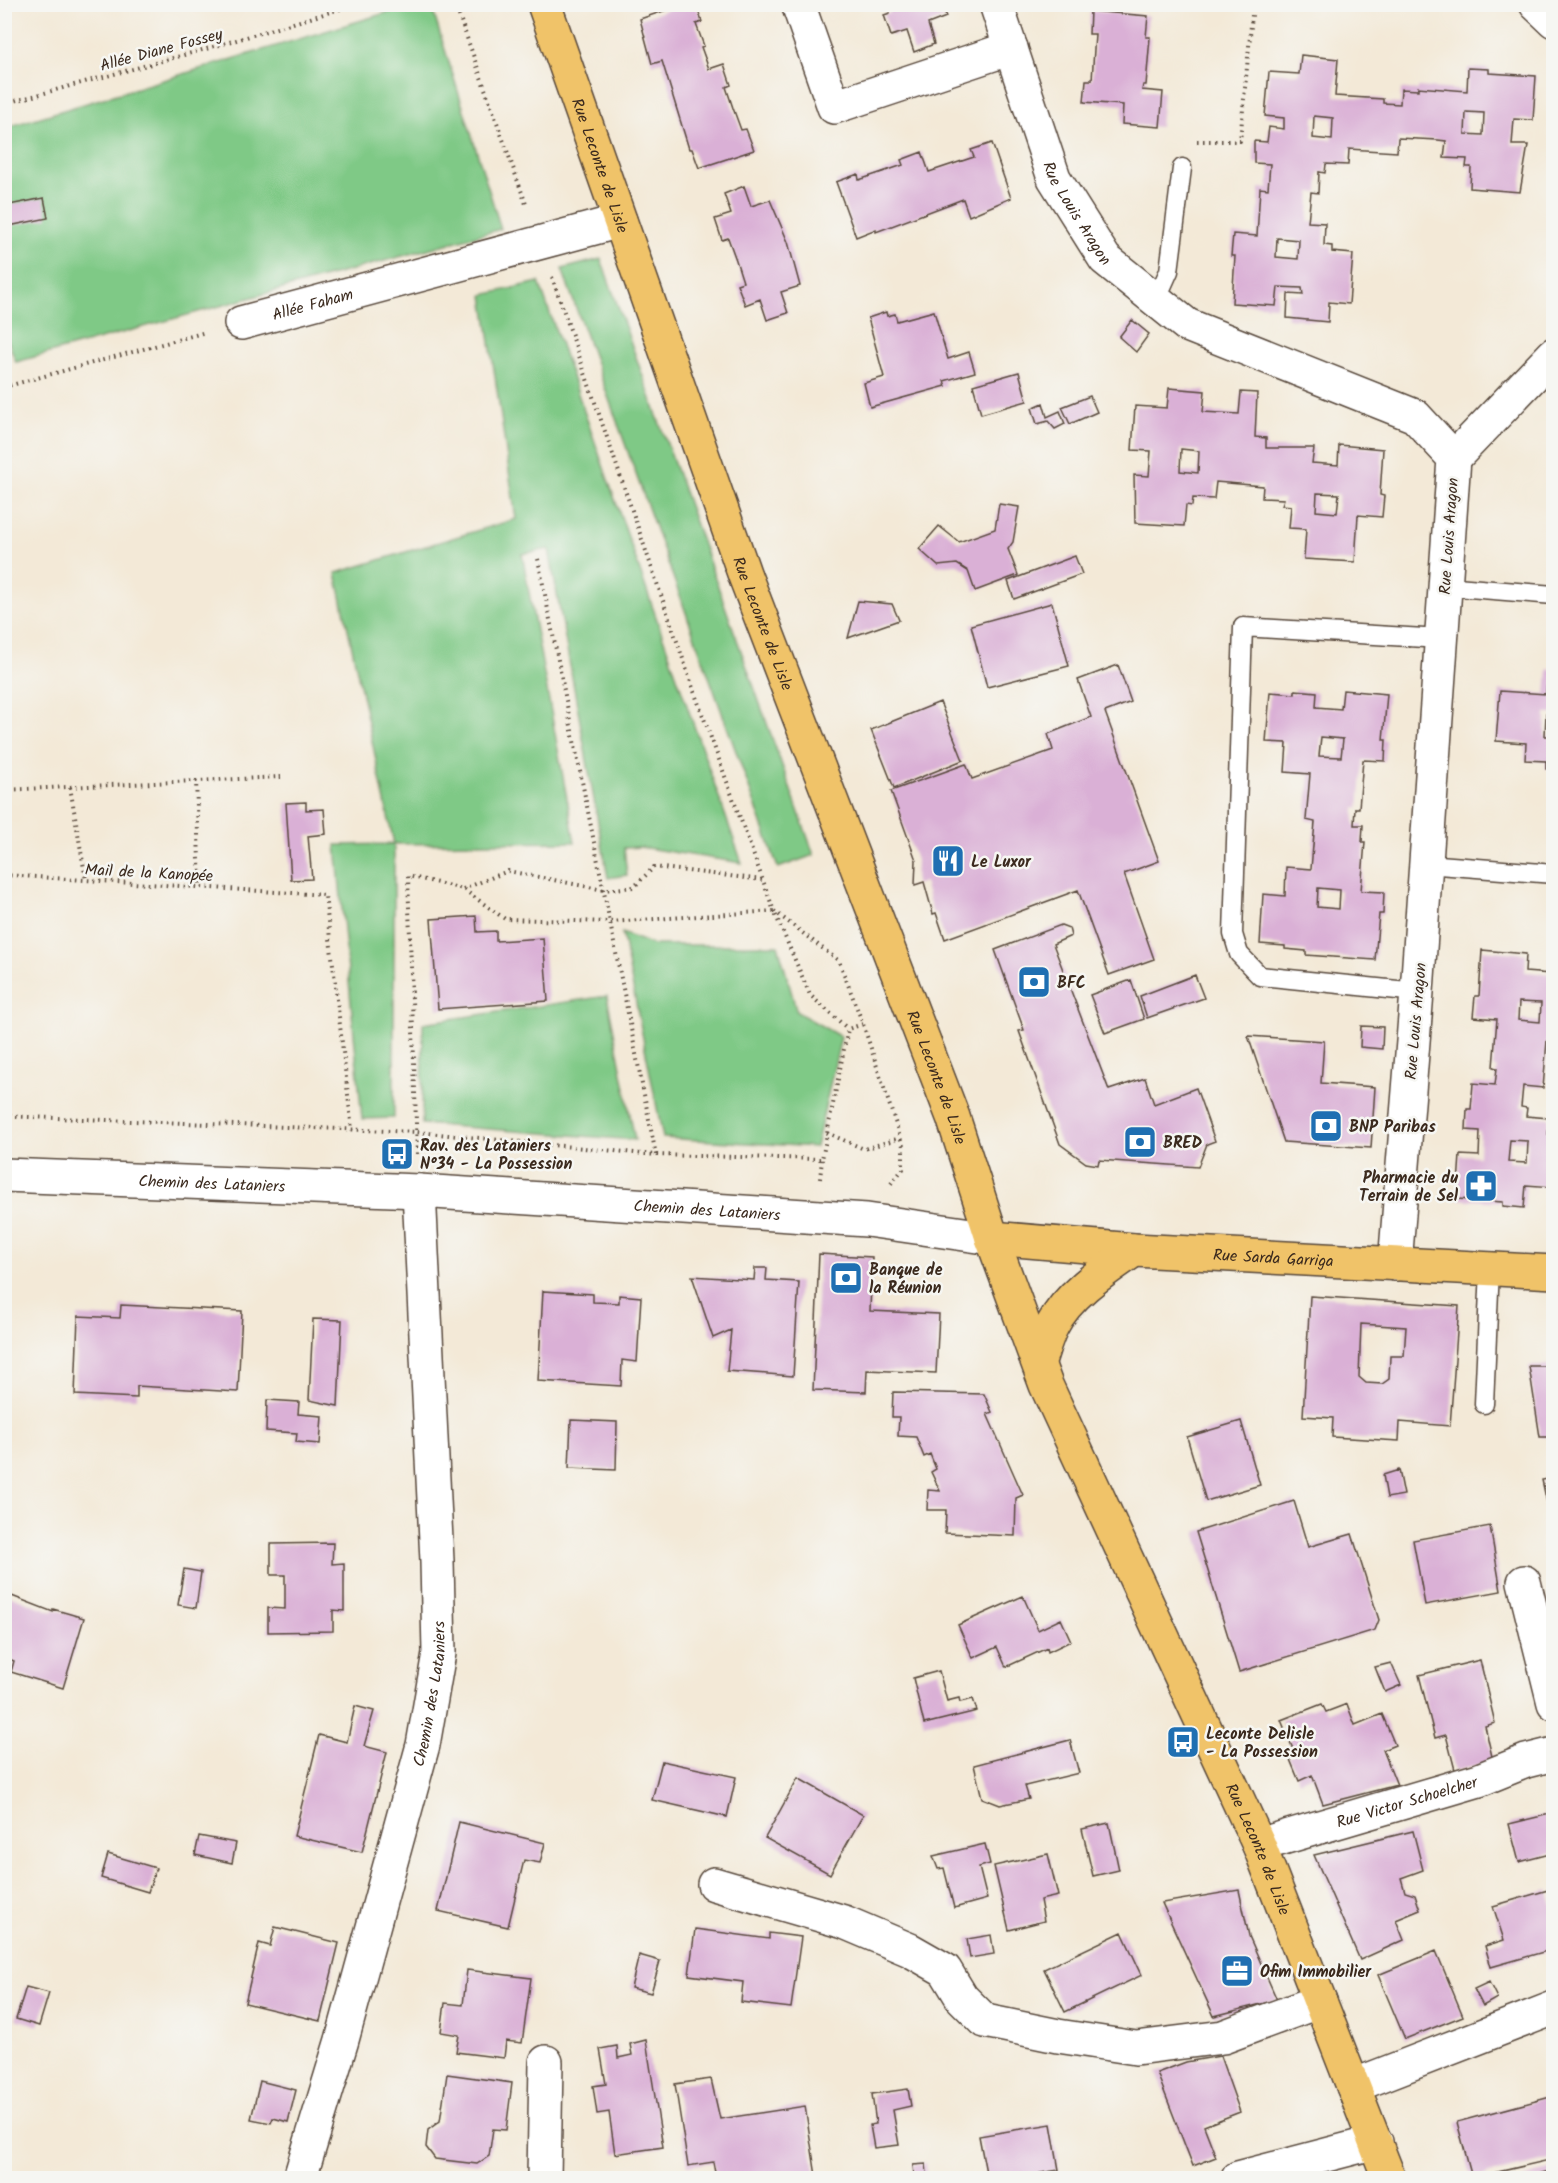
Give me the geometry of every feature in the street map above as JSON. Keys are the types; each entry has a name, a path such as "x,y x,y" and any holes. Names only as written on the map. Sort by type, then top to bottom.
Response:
{"main road":[{"name":"Rue Leconte de Lisle","path":"544,4 745,576 953,1117 992,1238 1046,1385 1259,1845 1389,2178"},
{"name":"Rue Sarda Garriga","path":"992,1238 1134,1250 1554,1272"},
{"path":"1039,1361 1052,1325 1069,1304 1096,1278 1134,1250"}],"street":[{"path":"798,4 834,107 1011,48"},
{"name":"Rue Louis Aragon","path":"996,4 1054,178 1105,259 1187,325 1415,416 1454,458 1418,992 1395,1264"},
{"path":"1536,4 1554,21"},
{"name":"Allée Faham","path":"241,323 620,221"},
{"path":"1454,458 1554,354"},
{"name":"Chemin des Lataniers","path":"4,1175 419,1191 867,1220 992,1238"},
{"name":"Chemin des Lataniers","path":"300,2178 342,2040 423,1745 439,1653 437,1561 419,1191"},
{"path":"1524,1582 1554,1703"},
{"name":"Rue Victor Schoelcher","path":"1259,1845 1479,1780 1526,1761 1554,1754"},
{"path":"714,1884 844,1922 910,1950 945,1970 962,1998 985,2021 1058,2036 1136,2048 1223,2037 1320,2001"},
{"path":"1353,2086 1554,2008"},
{"path":"544,2178 546,2062"},
{"path":"1238,2178 1376,2142"}],"lane":[{"path":"1156,300 1169,271 1182,168"},
{"path":"1444,586 1554,595"},
{"path":"1418,992 1260,976 1239,954 1233,934 1243,627 1441,639"},
{"path":"1426,864 1554,874"},
{"path":"1484,1404 1490,1268"}],"path":[{"name":"Allée Diane Fossey","path":"4,104 206,49 357,4"},
{"path":"455,4 540,243 690,680 774,910 810,995 848,1029"},
{"path":"1182,168 1185,141 1240,141 1253,4"},
{"path":"4,387 241,323"},
{"path":"538,559 656,1155"},
{"path":"4,790 281,777"},
{"path":"196,780 200,887"},
{"path":"70,787 86,880"},
{"path":"463,889 508,871 604,890 634,887 654,867 763,880"},
{"name":"Mail de la Kanopée","path":"4,875 325,896 352,1130"},
{"path":"419,1191 408,876 463,889 505,919 610,922 774,910 838,961 863,1024 903,1146 903,1169 890,1186 882,1188"},
{"path":"848,1029 863,1024"},
{"path":"819,1187 822,1159 848,1029"},
{"path":"4,1116 417,1132 656,1155 822,1159"},
{"path":"827,1133 864,1149 900,1138"}],"green space":[{"path":"412,5 431,5 501,229 16,362 4,330 4,128"},
{"path":"601,259 814,855 778,868 562,269"},
{"path":"539,282 742,863 640,847 624,848 627,875 608,878 549,549 522,554 575,842 394,844 336,573 516,519 483,295"},
{"path":"394,844 394,1118 362,1119 336,845"},
{"path":"622,933 653,945 778,945 797,1012 841,1037 816,1147 663,1138"},
{"path":"607,996 635,1140 422,1124 423,1023"}],"building":[{"path":"684,4 696,4 702,22 696,24 709,69 724,64 731,85 726,87 733,108 741,130 746,129 754,150 699,168 692,149 689,149 662,61 652,64 640,19"},
{"path":"887,4 942,4 946,17 928,24 934,44 914,52 907,31 891,36 884,15 890,13"},
{"path":"1090,11 1148,16 1146,37 1150,37 1146,85 1143,85 1142,90 1163,92 1160,127 1122,124 1123,105 1084,102 1086,80 1092,80 1095,34 1089,34"},
{"path":"1301,55 1338,59 1335,96 1383,99 1383,103 1400,104 1401,89 1418,90 1418,87 1467,91 1468,68 1489,69 1489,73 1536,76 1533,120 1514,119 1512,145 1528,145 1520,192 1470,188 1471,167 1466,167 1467,159 1444,158 1446,141 1398,138 1397,152 1349,149 1348,165 1326,164 1325,173 1319,172 1318,193 1311,192 1308,222 1325,223 1324,245 1332,246 1332,252 1353,254 1349,304 1329,302 1328,322 1287,318 1288,294 1303,295 1302,288 1278,287 1276,306 1232,303 1235,256 1231,256 1233,234 1257,236 1260,188 1268,189 1270,164 1254,163 1254,141 1267,142 1269,127 1284,129 1284,118 1265,116 1269,72 1299,74","holes":["1466,112 1484,113 1483,135 1465,134","1314,116 1333,118 1332,140 1313,138","1277,238 1299,240 1298,259 1276,257"]},
{"path":"992,143 1011,198 969,216 963,199 876,232 876,229 856,237 836,182 858,174 859,180 903,165 901,160 922,152 929,172 974,157 971,150"},
{"path":"744,186 751,206 770,200 788,242 800,286 781,292 788,313 767,320 760,299 745,305 737,284 743,282 736,260 728,238 722,240 715,219 731,214 724,194"},
{"path":"44,198 48,218 4,227 4,206"},
{"path":"934,311 948,359 969,352 975,372 944,381 946,386 870,407 864,383 884,377 868,318 886,312 887,316 895,314 897,321"},
{"path":"1132,320 1149,334 1136,352 1119,337"},
{"path":"1019,372 1027,401 981,414 973,385"},
{"path":"1169,388 1205,391 1203,412 1239,414 1241,392 1257,393 1255,437 1266,438 1266,448 1314,448 1312,463 1338,465 1339,445 1383,449 1380,495 1384,496 1382,517 1358,515 1355,562 1304,559 1306,529 1289,528 1291,506 1282,505 1284,499 1262,498 1263,486 1216,482 1214,499 1193,498 1192,506 1186,505 1184,526 1135,523 1134,475 1149,476 1151,451 1132,450 1135,406 1167,408","holes":["1181,449 1199,451 1198,473 1180,471","1317,493 1339,494 1337,513 1316,511"]},
{"path":"1090,396 1097,412 1070,424 1062,407"},
{"path":"1043,403 1047,417 1060,411 1065,424 1055,429 1048,421 1037,424 1032,408"},
{"path":"999,504 1019,507 1013,542 1008,549 1018,575 975,591 968,571 957,564 938,566 919,549 939,526 959,542 995,529"},
{"path":"1075,556 1082,574 1014,599 1008,581"},
{"path":"858,601 892,604 899,620 848,638"},
{"path":"1052,603 1069,666 987,687 971,625"},
{"path":"1118,665 1131,702 1105,712 1159,861 1124,874 1154,959 1109,975 1078,890 945,939 936,913 933,914 924,882 915,885 916,860 891,791 966,764 972,779 1053,750 1048,734 1091,717 1078,680"},
{"path":"1548,669 1554,670 1554,714 1546,714 1545,736 1554,736 1554,769 1546,769 1546,761 1525,760 1526,743 1496,741 1500,691 1546,694"},
{"path":"1295,690 1317,692 1316,707 1341,709 1343,690 1387,694 1383,740 1386,740 1385,761 1363,760 1359,808 1355,808 1354,825 1363,825 1362,842 1365,842 1361,891 1384,892 1383,914 1379,914 1375,960 1306,955 1306,951 1260,944 1263,894 1285,896 1286,867 1311,869 1315,822 1306,820 1310,774 1285,772 1287,743 1266,742 1270,692 1295,694","holes":["1321,737 1343,739 1341,757 1319,756","1318,888 1340,890 1339,909 1317,907"]},
{"path":"940,702 963,760 894,788 871,730"},
{"path":"1552,775 1554,775 1554,790 1551,790"},
{"path":"306,802 306,810 324,809 326,834 308,836 312,879 291,880 286,803"},
{"path":"476,916 477,932 496,931 496,941 543,938 548,1001 438,1009 431,919"},
{"path":"1061,925 1069,928 1071,936 1053,944 1109,1090 1145,1078 1154,1104 1196,1088 1215,1141 1207,1144 1198,1167 1099,1160 1098,1165 1086,1163 1060,1144 1019,1031 1024,1030 995,950"},
{"path":"1482,950 1526,954 1525,972 1551,974 1551,959 1554,959 1554,1041 1547,1041 1543,1088 1523,1086 1521,1107 1527,1108 1526,1116 1549,1118 1548,1135 1554,1135 1554,1187 1526,1185 1524,1208 1503,1206 1503,1202 1457,1199 1460,1155 1479,1156 1480,1131 1466,1130 1467,1109 1471,1109 1473,1083 1495,1085 1497,1068 1493,1067 1497,1019 1473,1017 1475,996 1479,996","holes":["1519,1002 1541,1003 1540,1022 1518,1020","1510,1140 1528,1141 1527,1163 1508,1162"]},
{"path":"1195,975 1204,998 1147,1018 1140,996"},
{"path":"1131,980 1144,1019 1105,1033 1090,995"},
{"path":"1361,1026 1383,1027 1382,1049 1360,1047"},
{"path":"1248,1036 1324,1041 1321,1083 1375,1087 1371,1148 1284,1142"},
{"path":"819,1254 872,1257 870,1311 939,1314 936,1373 867,1370 866,1392 813,1390"},
{"path":"755,1268 767,1268 766,1280 799,1282 793,1376 727,1371 731,1330 713,1338 692,1276 754,1280"},
{"path":"543,1291 593,1294 593,1302 619,1303 619,1295 641,1297 637,1362 622,1360 621,1386 538,1381"},
{"path":"1310,1296 1459,1306 1450,1426 1400,1422 1399,1441 1332,1437 1333,1418 1303,1416","holes":["1361,1324 1406,1327 1404,1356 1390,1356 1389,1379 1382,1384 1366,1383 1359,1377"]},
{"path":"121,1305 242,1311 238,1392 137,1386 137,1398 75,1395 78,1316 120,1318"},
{"path":"313,1319 342,1320 338,1406 309,1400"},
{"path":"1529,1366 1554,1366 1554,1437 1540,1437"},
{"path":"893,1392 984,1394 992,1412 987,1414 1023,1495 1016,1498 1015,1536 945,1533 946,1510 927,1510 928,1490 940,1491 931,1472 936,1469 930,1454 924,1457 916,1437 898,1436 899,1417 892,1417"},
{"path":"267,1400 299,1402 298,1414 322,1416 320,1444 296,1442 297,1433 266,1431"},
{"path":"571,1420 617,1422 616,1470 569,1468"},
{"path":"1241,1421 1260,1485 1206,1501 1187,1437"},
{"path":"1399,1470 1404,1495 1387,1498 1383,1475"},
{"path":"1554,1478 1554,1530 1553,1530 1542,1480"},
{"path":"1294,1501 1308,1547 1352,1534 1379,1620 1375,1630 1239,1672 1196,1532"},
{"path":"1490,1526 1501,1591 1425,1605 1413,1540"},
{"path":"333,1543 332,1564 344,1563 344,1611 333,1610 333,1631 268,1632 268,1608 285,1609 285,1575 271,1575 271,1544"},
{"path":"184,1569 201,1572 196,1608 178,1605"},
{"path":"4,1593 53,1612 53,1609 84,1618 63,1688 11,1672 14,1661 4,1657"},
{"path":"1023,1596 1038,1630 1061,1619 1071,1641 1048,1652 1047,1648 1006,1667 997,1647 973,1658 958,1625"},
{"path":"1480,1660 1495,1723 1485,1726 1493,1761 1455,1770 1446,1735 1435,1738 1419,1675"},
{"path":"1391,1663 1401,1685 1385,1692 1375,1667"},
{"path":"939,1671 947,1701 959,1698 960,1702 973,1699 977,1711 924,1724 913,1678"},
{"path":"1322,1704 1326,1712 1347,1704 1355,1725 1382,1714 1395,1745 1383,1750 1397,1785 1323,1804 1312,1775 1299,1781 1289,1757 1295,1754 1281,1720"},
{"path":"355,1706 374,1711 364,1746 387,1752 362,1852 294,1836 319,1735 347,1742"},
{"path":"1070,1740 1079,1773 1025,1786 1029,1799 1000,1805 982,1798 974,1765"},
{"path":"662,1761 736,1777 727,1817 652,1800"},
{"path":"798,1778 863,1815 830,1874 765,1838"},
{"path":"1554,1813 1554,1853 1519,1862 1509,1824"},
{"path":"459,1822 545,1843 540,1863 524,1860 508,1927 438,1911"},
{"path":"1109,1823 1119,1870 1093,1876 1082,1829"},
{"path":"1413,1831 1423,1870 1401,1878 1405,1892 1415,1895 1420,1910 1396,1920 1404,1940 1360,1960 1314,1855"},
{"path":"199,1836 236,1843 232,1863 195,1855"},
{"path":"985,1844 990,1864 979,1867 987,1899 954,1908 944,1868 938,1869 933,1856"},
{"path":"108,1854 156,1868 148,1892 101,1878"},
{"path":"1048,1854 1058,1896 1040,1900 1044,1921 1009,1930 994,1866"},
{"path":"1239,1890 1249,1936 1277,2000 1214,2016 1162,1903"},
{"path":"1548,1890 1554,1908 1554,1949 1491,1967 1485,1946 1504,1940 1493,1906"},
{"path":"275,1927 339,1943 320,2021 245,2003 259,1943 270,1946"},
{"path":"695,1929 769,1939 769,1933 801,1937 791,2008 741,2002 743,1982 689,1975"},
{"path":"1122,1932 1142,1975 1065,2012 1044,1969"},
{"path":"991,1935 994,1954 970,1958 967,1939"},
{"path":"1436,1951 1463,2016 1405,2039 1378,1975"},
{"path":"639,1955 660,1961 651,1993 631,1988"},
{"path":"467,1970 531,1978 522,2043 506,2041 504,2058 456,2052 459,2035 441,2032 445,2003 463,2005"},
{"path":"1489,1982 1497,1998 1483,2006 1474,1989"},
{"path":"26,1987 49,1993 39,2026 16,2019"},
{"path":"646,2040 663,2147 615,2154 609,2112 597,2114 593,2086 606,2084 600,2049 617,2046 618,2058 632,2055 630,2044"},
{"path":"1220,2056 1240,2112 1204,2126 1216,2157 1193,2166 1157,2073 1186,2062"},
{"path":"447,2074 512,2083 506,2130 493,2129 489,2156 477,2164 435,2159 426,2147 428,2130 440,2121"},
{"path":"711,2079 720,2119 805,2106 816,2176 716,2178 713,2162 688,2166 675,2084"},
{"path":"260,2081 296,2090 288,2122 273,2118 271,2123 251,2119"},
{"path":"908,2089 911,2106 893,2110 899,2145 874,2148 870,2125 876,2124 872,2094"},
{"path":"1554,2096 1554,2159 1472,2178 1457,2122"},
{"path":"1051,2124 1059,2170 1040,2173 1041,2178 987,2178 979,2136"},
{"path":"926,2164 927,2174 914,2176 913,2165"},
{"path":"1554,2170 1554,2178 1521,2178"}],"place":[{"name":"Le Luxor","path":"948,861"},
{"name":"BFC","path":"1034,982"},
{"name":"BNP Paribas","path":"1326,1126"},
{"name":"BRED","path":"1140,1142"},
{"name":"Rav. des Lataniers N°34 - La Possession","path":"397,1154"},
{"name":"Pharmacie du Terrain de Sel","path":"1481,1186"},
{"name":"Banque de la Réunion","path":"846,1278"},
{"name":"Leconte Delisle - La Possession","path":"1183,1742"},
{"name":"Ofim Immobilier","path":"1237,1971"}]}
